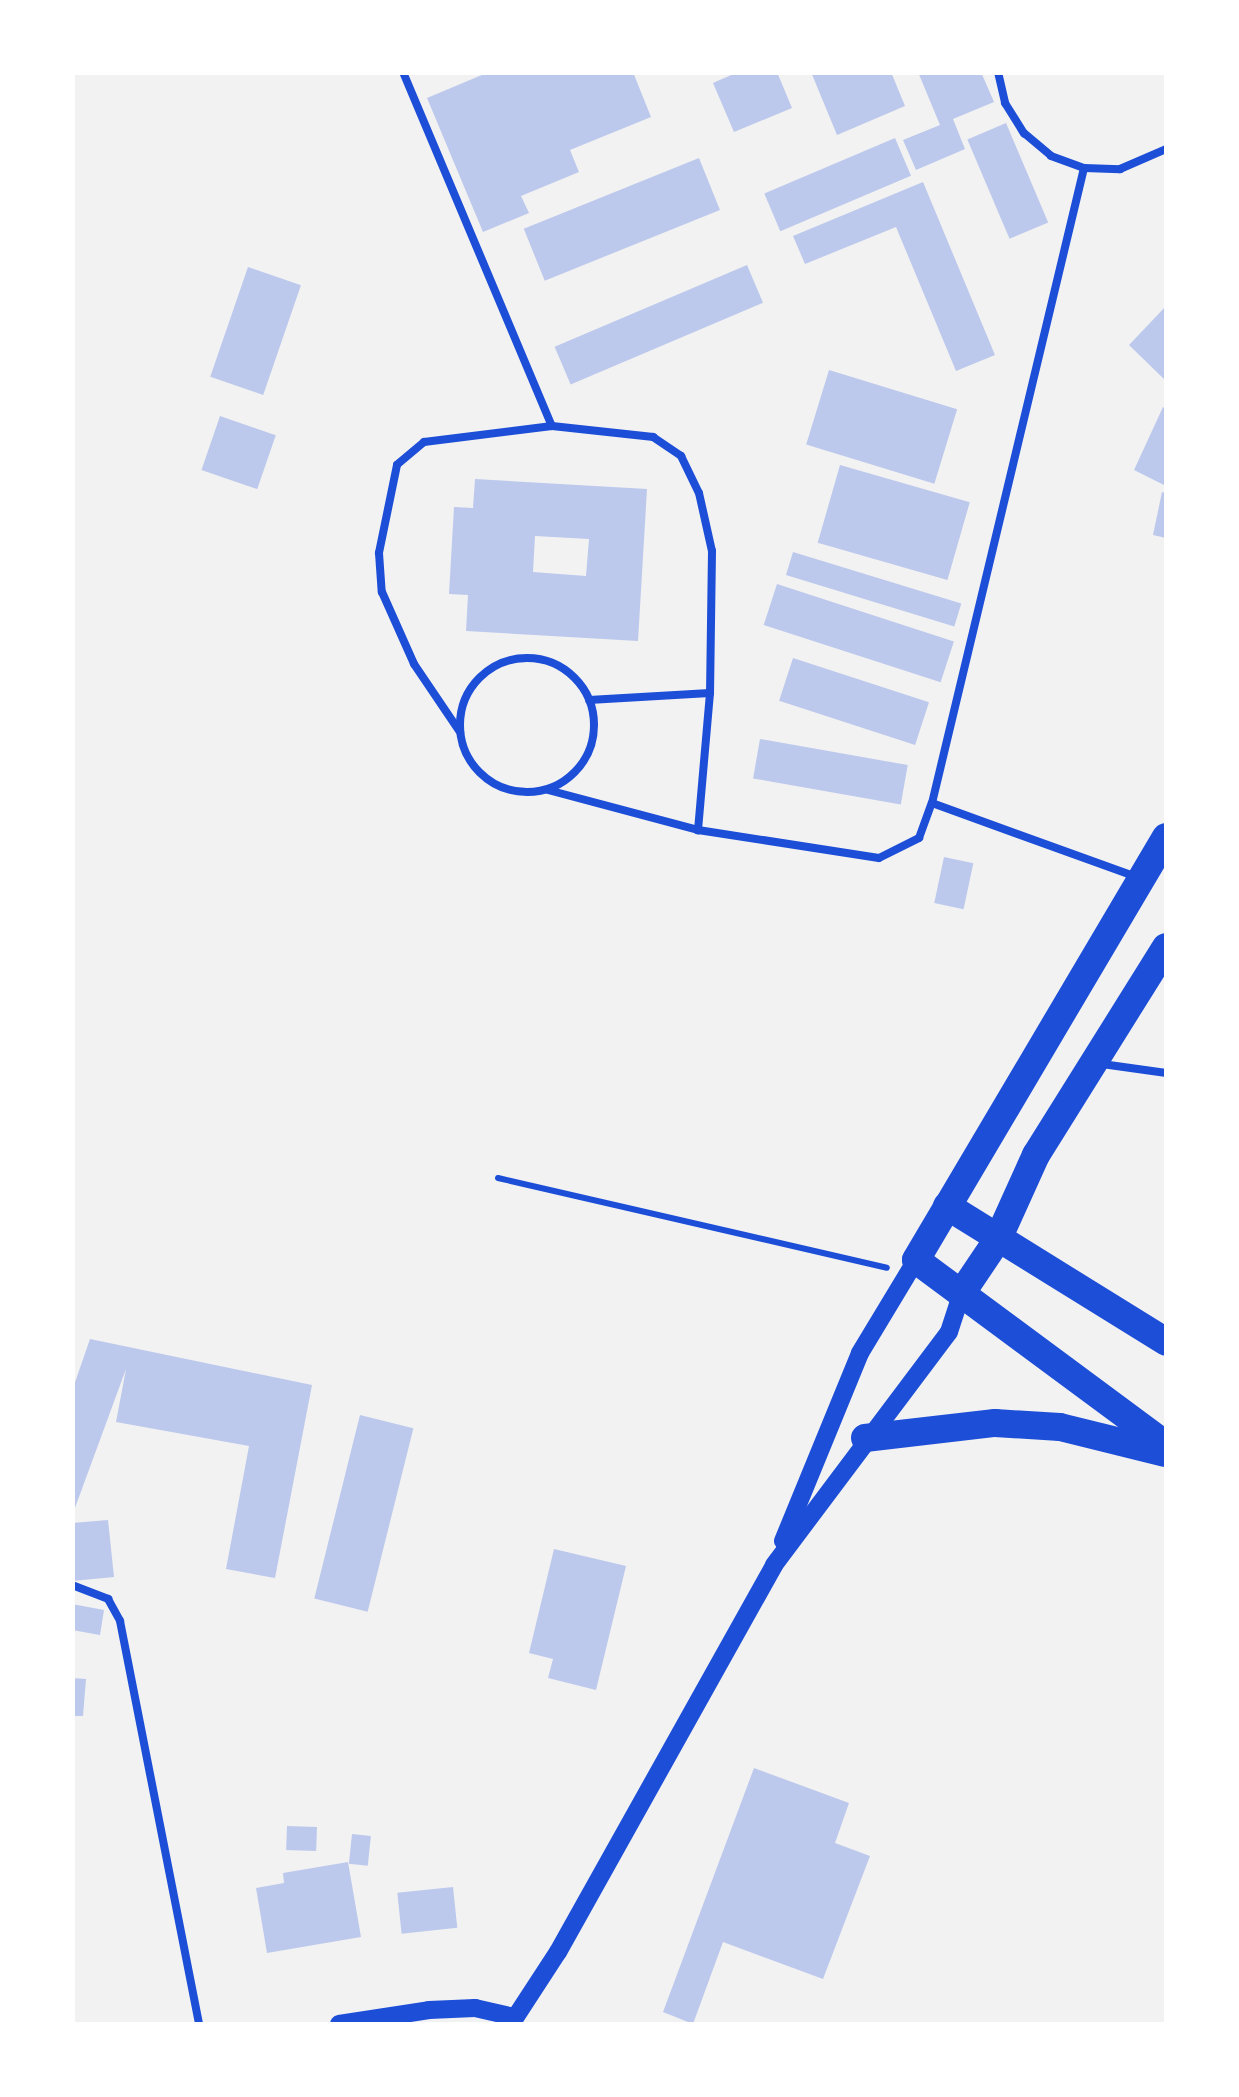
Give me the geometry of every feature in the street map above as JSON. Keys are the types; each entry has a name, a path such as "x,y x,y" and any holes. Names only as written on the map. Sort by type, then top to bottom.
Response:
{"highway":[{"path":"1166,837 912,1266 960,1294 1166,1445"},
{"path":"960,1294 998,1239 1036,1155 1166,947"},
{"path":"947,1206 1166,1342"},
{"path":"864,1438 995,1423 1060,1427 1166,1453"}],"street":[{"path":"774,1565 860,1352 912,1266"},
{"path":"339,2024 430,2010 476,2008 511,2020 558,1952 774,1565 864,1438 949,1332 960,1294"}],"lane":[{"path":"402,72 552,426"},
{"path":"998,72 1005,103 1024,133 1051,156 1084,168 1120,169 1166,149"},
{"path":"698,830 710,693 712,551 699,493 681,456 653,437 552,426 424,442 397,464 379,553 382,592 414,664 460,732 474,768 489,781 507,790 546,790 698,830 879,858 920,838 932,803 1084,168"},
{"path":"460,732 469,691 482,675 511,661 542,660 562,668 590,700 592,744 567,780 546,790"},
{"path":"590,700 710,693"},
{"path":"932,803 1142,878"},
{"path":"1094,1063 1166,1073"},
{"path":"72,1585 108,1599 120,1621 200,2024"}],"path":[{"path":"498,1178 912,1266"}],"building":[{"path":"489,72 633,72 651,117 570,150 579,172 521,196 529,213 483,232 427,98"},
{"path":"738,72 777,72 792,108 734,132 713,83"},
{"path":"811,72 891,72 905,106 837,135"},
{"path":"918,72 981,72 994,102 953,119 965,149 916,170 903,140 940,125"},
{"path":"1006,123 1048,222 1010,239 967,139"},
{"path":"895,138 911,176 780,231 764,193"},
{"path":"699,158 720,210 545,281 524,229"},
{"path":"923,182 995,355 956,371 896,227 805,264 793,236"},
{"path":"747,265 763,303 571,384 555,347"},
{"path":"248,267 301,285 263,395 210,377"},
{"path":"1166,306 1166,381 1129,345"},
{"path":"829,370 957,409 934,484 806,445"},
{"path":"1163,407 1166,409 1166,486 1134,470"},
{"path":"220,416 276,435 257,489 201,470"},
{"path":"840,465 970,502 947,580 818,543"},
{"path":"475,479 647,489 638,641 466,631 468,595 449,594 454,507 473,508","holes":["535,536 589,539 586,576 533,572"]},
{"path":"1162,492 1166,493 1166,538 1153,535"},
{"path":"793,552 961,603 954,626 786,575"},
{"path":"777,584 954,641 941,682 764,625"},
{"path":"793,658 929,702 915,745 779,701"},
{"path":"760,739 908,765 901,804 753,778"},
{"path":"944,857 973,863 964,909 934,903"},
{"path":"90,1339 312,1385 275,1578 226,1569 249,1446 116,1422 126,1369 72,1516 72,1391"},
{"path":"360,1415 413,1428 368,1612 314,1598"},
{"path":"108,1520 114,1577 72,1581 72,1523"},
{"path":"554,1549 626,1566 596,1690 548,1678 553,1659 529,1653"},
{"path":"72,1604 104,1610 100,1635 72,1630"},
{"path":"72,1678 86,1679 83,1716 72,1716"},
{"path":"754,1768 849,1803 835,1843 870,1856 823,1979 723,1942 693,2024 663,2012"},
{"path":"287,1826 317,1827 316,1851 286,1850"},
{"path":"352,1834 371,1836 368,1866 349,1864"},
{"path":"348,1862 361,1937 267,1953 256,1888 284,1883 283,1873"},
{"path":"453,1887 457,1928 402,1934 397,1893"}]}
